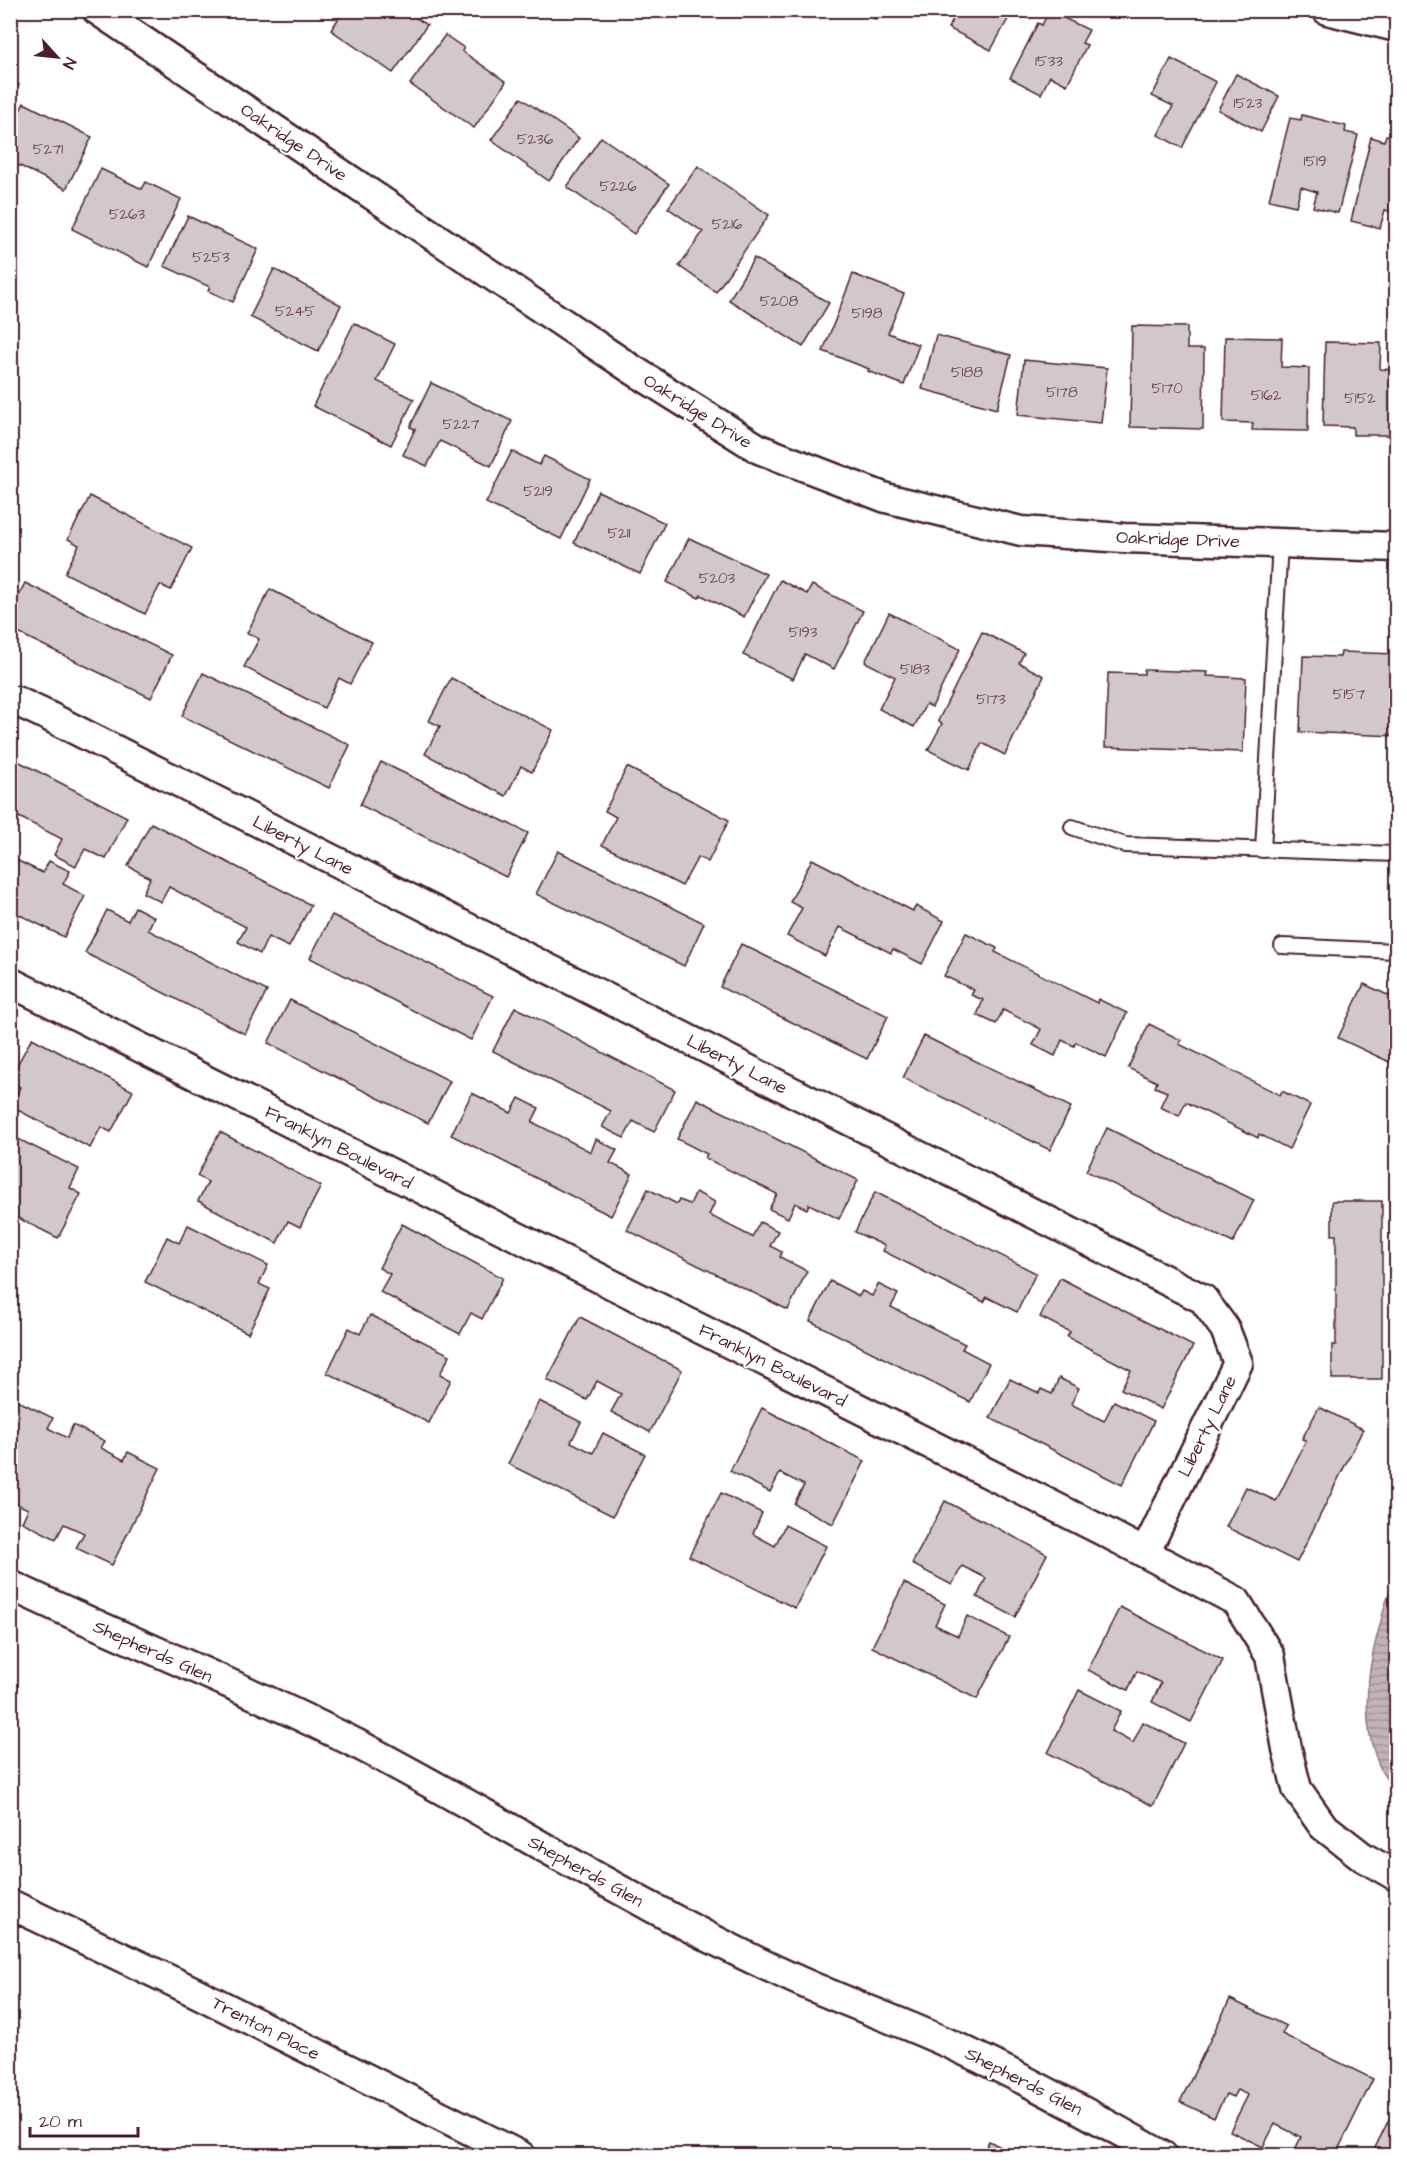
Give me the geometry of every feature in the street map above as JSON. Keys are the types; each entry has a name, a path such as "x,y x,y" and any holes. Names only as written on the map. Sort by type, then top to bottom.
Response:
{"street":[{"name":"Oakridge Drive","path":"97,10 630,368 759,449 886,498 1021,531 1124,538 1396,547"},
{"path":"1327,10 1396,27"},
{"name":"Liberty Lane","path":"13,701 1203,1299 1226,1329 1238,1363 1144,1552"},
{"name":"Franklyn Boulevard","path":"10,982 1144,1552 1236,1601 1270,1656 1287,1749 1298,1789 1323,1826 1363,1857 1396,1876"},
{"name":"Shepherds Glen","path":"10,1585 362,1747 642,1903 785,1975 961,2049 1092,2115 1163,2156"},
{"name":"Trenton Place","path":"10,1905 195,1992 520,2156"}],"lane":[{"path":"1263,850 1280,542"},
{"path":"1072,827 1125,845 1396,854"},
{"path":"1282,946 1396,951"}],"shaded area":[{"path":"1396,1577 1396,1793 1383,1774 1375,1754 1367,1712 1374,1646 1386,1600"}],"building":[{"path":"344,10 415,10 412,15 427,25 393,73 331,30"},
{"path":"858,10 882,10 877,20"},
{"path":"908,10 927,10 923,18"},
{"path":"958,10 1013,10 991,50 948,28"},
{"path":"1049,11 1089,30 1082,43 1087,45 1067,85 1050,76 1041,94 1010,78 1038,23 1042,25"},
{"path":"445,35 464,48 462,51 506,82 474,128 410,84"},
{"path":"1171,59 1216,82 1182,148 1158,135 1173,106 1152,96"},
{"path":"1236,74 1279,96 1261,132 1218,110"},
{"path":"10,80 19,85 10,101"},
{"path":"521,98 579,138 549,181 491,140"},
{"path":"24,103 92,137 66,189 10,161 10,130"},
{"path":"1302,115 1346,126 1345,132 1358,135 1338,213 1313,207 1317,192 1301,187 1296,206 1269,200 1290,118 1301,120"},
{"path":"1386,135 1396,137 1396,213 1385,210 1380,228 1351,221 1371,137 1384,141"},
{"path":"601,137 669,184 634,234 567,187"},
{"path":"698,166 769,215 716,292 679,266 703,232 668,208"},
{"path":"101,169 142,189 146,182 181,199 148,267 72,229"},
{"path":"188,216 258,249 233,302 208,291 210,287 164,266"},
{"path":"754,258 829,303 803,347 729,300"},
{"path":"274,269 341,305 318,351 250,317"},
{"path":"853,274 904,294 888,333 919,345 904,385 823,351"},
{"path":"354,323 395,344 377,381 414,399 391,445 313,406"},
{"path":"1132,326 1187,327 1187,349 1204,349 1203,429 1130,427"},
{"path":"936,335 1011,355 997,409 922,389"},
{"path":"1225,337 1282,338 1281,367 1309,368 1308,431 1252,430 1253,423 1223,422"},
{"path":"1325,342 1381,343 1380,369 1396,370 1396,435 1353,435 1353,427 1323,426"},
{"path":"1024,360 1107,368 1101,423 1018,415"},
{"path":"431,383 512,421 491,466 440,441 427,466 403,455 415,429 410,427"},
{"path":"512,451 539,465 544,456 590,479 561,539 486,503"},
{"path":"598,491 665,523 640,574 574,543"},
{"path":"90,496 192,548 171,590 160,585 145,614 65,573 79,545 68,539"},
{"path":"689,538 766,574 744,617 701,595 699,598 667,582"},
{"path":"780,580 807,594 812,585 863,611 834,669 805,654 793,679 743,655"},
{"path":"25,583 172,655 151,698 10,629 10,612"},
{"path":"270,589 372,642 350,684 339,678 324,708 244,667 259,639 247,633"},
{"path":"889,613 960,649 932,707 926,704 914,727 879,709 895,677 865,662"},
{"path":"982,632 1024,653 1019,663 1044,676 1005,755 982,743 969,770 928,750 942,724 938,721"},
{"path":"1341,652 1396,654 1396,736 1300,732 1303,656 1340,657"},
{"path":"1144,670 1208,672 1207,676 1246,678 1243,752 1105,747 1108,673 1144,674"},
{"path":"203,673 350,745 329,788 182,716"},
{"path":"451,678 553,730 532,772 521,766 506,796 425,754 440,726 429,721"},
{"path":"10,757 127,817 106,859 85,849 76,866 54,855 62,839 19,817 12,830 10,829"},
{"path":"381,762 528,833 506,877 360,805"},
{"path":"627,767 729,820 708,862 698,857 682,886 602,845 616,817 605,811"},
{"path":"151,823 311,905 289,947 268,937 260,954 238,942 246,927 169,887 161,902 143,893 150,878 128,866"},
{"path":"558,851 704,923 684,966 536,894"},
{"path":"10,857 43,873 49,861 70,871 63,884 85,896 64,937 10,910"},
{"path":"812,859 913,911 916,906 944,921 922,964 893,949 891,953 840,927 825,956 787,936 802,908 790,902"},
{"path":"135,907 154,917 148,930 267,991 245,1034 85,953 107,910 128,921"},
{"path":"332,915 493,996 471,1040 310,958"},
{"path":"966,933 997,948 995,952 1097,1003 1098,999 1127,1013 1106,1057 1076,1042 1074,1046 1062,1040 1055,1056 1033,1045 1041,1029 1003,1010 996,1024 977,1015 983,1000 971,995 974,990 944,976"},
{"path":"741,944 888,1016 867,1059 720,987"},
{"path":"1364,984 1396,999 1396,1065 1338,1038"},
{"path":"290,1000 450,1081 428,1123 268,1043"},
{"path":"515,1007 675,1090 654,1132 633,1121 624,1138 602,1127 611,1111 493,1051"},
{"path":"1149,1024 1181,1040 1179,1044 1280,1095 1282,1091 1310,1105 1289,1149 1259,1134 1258,1138 1186,1102 1179,1116 1160,1107 1167,1092 1155,1087 1157,1082 1128,1068"},
{"path":"924,1036 1071,1107 1050,1150 903,1078"},
{"path":"32,1038 133,1091 111,1132 101,1127 90,1148 10,1106 20,1087 10,1082 10,1078"},
{"path":"472,1093 511,1113 519,1098 539,1108 532,1122 591,1152 596,1139 617,1150 610,1163 632,1174 611,1216 451,1135"},
{"path":"697,1099 858,1180 839,1219 809,1204 807,1209 795,1203 788,1218 769,1209 777,1194 705,1158 707,1154 677,1139"},
{"path":"1107,1128 1254,1200 1233,1243 1086,1171"},
{"path":"220,1132 321,1186 300,1227 288,1221 277,1243 198,1201 208,1182 197,1176"},
{"path":"10,1135 79,1169 70,1188 81,1194 58,1238 10,1214"},
{"path":"648,1189 677,1204 679,1200 690,1204 696,1192 715,1202 709,1215 752,1237 760,1222 778,1231 770,1246 782,1252 780,1257 807,1271 788,1310 627,1230"},
{"path":"875,1192 1036,1273 1017,1312 987,1297 984,1302 883,1251 885,1246 855,1232"},
{"path":"1332,1201 1382,1201 1382,1379 1332,1379 1332,1345 1336,1345 1336,1235 1332,1235"},
{"path":"402,1224 503,1278 482,1319 471,1313 460,1334 380,1292 390,1274 379,1268"},
{"path":"188,1225 268,1265 259,1284 270,1289 248,1333 145,1282 167,1237 179,1243"},
{"path":"1060,1278 1193,1346 1161,1409 1121,1389 1131,1370 1067,1337 1070,1332 1040,1317"},
{"path":"830,1281 859,1296 862,1291 872,1296 878,1284 898,1294 891,1307 965,1344 962,1349 989,1363 970,1402 810,1321"},
{"path":"370,1315 450,1355 440,1374 451,1380 429,1423 327,1373 349,1328 360,1334"},
{"path":"580,1317 682,1370 650,1432 611,1412 621,1394 597,1381 587,1400 547,1380"},
{"path":"1059,1378 1079,1388 1071,1404 1104,1421 1114,1401 1154,1421 1122,1485 990,1418 1010,1379 1039,1393 1041,1389 1052,1394"},
{"path":"10,1397 53,1418 48,1428 67,1438 73,1425 105,1441 101,1448 124,1460 128,1452 160,1468 112,1565 76,1548 84,1533 64,1524 56,1539 22,1522 28,1509 13,1502 10,1509"},
{"path":"539,1401 581,1422 571,1442 593,1453 603,1433 645,1454 613,1516 508,1464"},
{"path":"1319,1407 1363,1429 1297,1562 1226,1527 1246,1487 1276,1501 1306,1441 1302,1439"},
{"path":"762,1408 865,1461 833,1524 794,1504 804,1485 780,1473 770,1492 730,1471"},
{"path":"721,1493 762,1513 753,1534 775,1546 785,1525 826,1546 795,1608 689,1556"},
{"path":"945,1501 1047,1554 1015,1617 977,1597 986,1578 962,1566 952,1585 912,1564"},
{"path":"904,1583 945,1604 935,1625 958,1636 967,1616 1009,1637 977,1699 872,1647"},
{"path":"1120,1607 1223,1660 1191,1722 1152,1702 1161,1683 1137,1671 1128,1690 1088,1670"},
{"path":"1079,1690 1121,1711 1111,1731 1133,1743 1143,1722 1184,1743 1153,1806 1048,1753"},
{"path":"1230,1999 1286,2026 1282,2034 1373,2079 1335,2156 1292,2156 1301,2137 1275,2124 1263,2147 1230,2131 1248,2095 1237,2090 1233,2097 1226,2094 1214,2118 1180,2102"},
{"path":"1396,2105 1396,2156 1371,2156"},
{"path":"989,2141 1018,2156 982,2156"}]}
